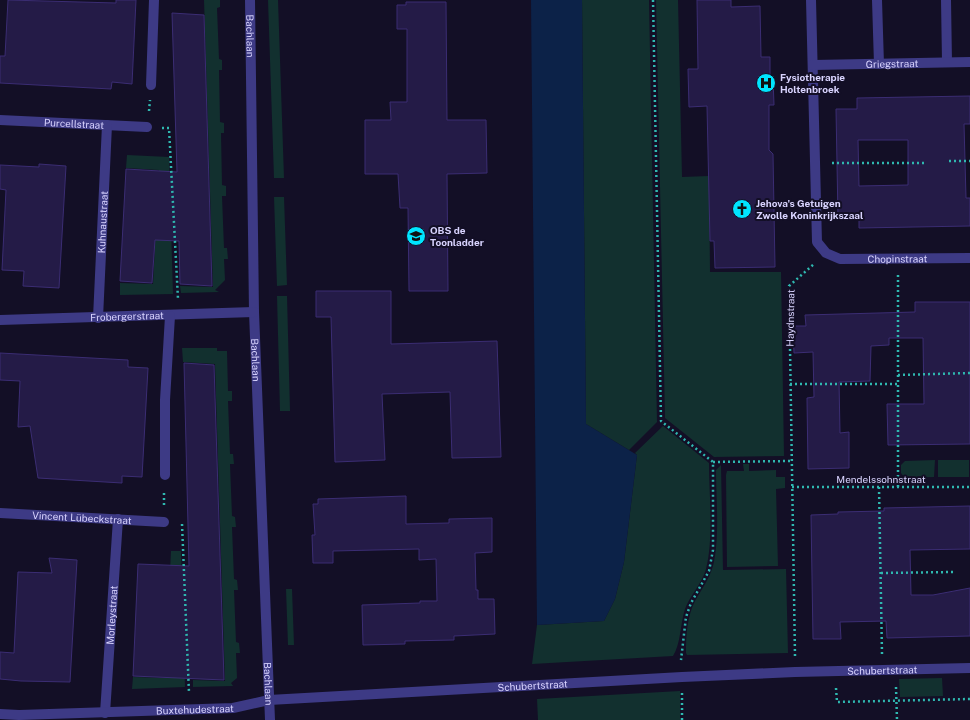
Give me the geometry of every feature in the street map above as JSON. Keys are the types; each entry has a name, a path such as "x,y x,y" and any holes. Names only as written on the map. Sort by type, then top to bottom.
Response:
{"street":[{"path":"151,85 154,0"},
{"name":"Bachlaan","path":"250,0 254,312 270,720"},
{"path":"811,0 817,242 826,253"},
{"path":"877,0 879,64"},
{"path":"946,0 948,62"},
{"name":"Griegstraat","path":"813,65 970,62"},
{"name":"Purcellstraat","path":"0,120 148,127"},
{"name":"Kuhnaustraat","path":"98,318 107,125"},
{"name":"Chopinstraat","path":"826,253 840,259 970,258"},
{"name":"Frobergerstraat","path":"0,320 174,316 254,312"},
{"path":"165,475 165,400 174,316"},
{"name":"Vincent Lübeckstraat","path":"0,512 164,522"},
{"name":"Morleystraat","path":"105,712 118,519"},
{"name":"Schubertstraat","path":"269,700 682,677 795,672 970,668"},
{"name":"Buxtehudestraat","path":"0,714 19,715 105,712 177,715 190,709 233,708 269,700"}],"path":[{"path":"653,0 661,421 714,462 792,461"},
{"path":"151,85 148,127 169,128 174,316"},
{"path":"949,161 970,161"},
{"path":"815,163 926,163"},
{"name":"Haydnstraat","path":"792,487 789,286 826,253"},
{"path":"898,259 898,487"},
{"path":"898,374 970,373"},
{"path":"790,384 898,384"},
{"path":"682,720 681,658 686,617 691,603 709,571 712,550 714,462"},
{"path":"165,475 164,522 182,523 190,709"},
{"path":"792,487 795,672"},
{"name":"Mendelssohnstraat","path":"792,487 970,487"},
{"path":"879,487 882,670"},
{"path":"881,573 953,572"},
{"path":"896,670 897,720"},
{"path":"836,671 837,702 970,699"}],"green space":[{"path":"204,0 220,0 220,7 217,8 219,59 222,60 222,70 219,70 220,122 224,123 224,133 221,133 222,185 226,186 226,196 222,196 224,248 227,248 228,259 224,259 225,280 215,290 219,292 181,293 180,286 213,287"},
{"path":"268,0 278,0 284,178 274,178"},
{"path":"582,0 649,0 657,422 629,450 586,424"},
{"path":"656,0 678,0 682,177 709,176 710,272 781,272 784,456 714,457 665,418"},
{"path":"127,155 169,157 173,294 120,295 120,283 153,284 159,170 126,168"},
{"path":"274,197 284,197 287,285 277,286"},
{"path":"277,296 287,296 290,411 280,411"},
{"path":"182,348 217,348 217,351 227,351 228,391 232,391 232,401 228,401 230,454 233,454 234,464 230,464 232,516 235,517 236,527 232,527 234,579 237,580 238,590 234,590 236,642 239,643 240,653 236,653 237,678 231,683 233,686 193,687 193,680 225,681 215,364 183,362"},
{"path":"663,426 709,463 710,544 706,569 699,585 685,609 676,651 673,656 532,664 537,625 604,621 615,599 624,562 637,455 635,453"},
{"path":"935,460 934,477 905,478 901,473 901,465 905,461"},
{"path":"938,460 969,460 969,477 938,477"},
{"path":"743,464 749,464 749,471 776,470 776,477 785,477 785,488 776,489 778,566 727,567 726,475 727,471 744,471"},
{"path":"721,465 723,570 786,569 788,653 687,655 686,653 690,613 713,566 717,531 716,470"},
{"path":"171,551 181,551 185,687 132,689 133,677 165,678"},
{"path":"286,589 292,589 294,645 288,645"},
{"path":"942,678 943,696 900,697 899,679"},
{"path":"680,691 680,720 538,720 537,699"}],"water":[{"path":"531,0 582,0 586,424 637,455 624,562 615,599 604,621 537,625"}],"building":[{"path":"8,0 116,3 116,0 136,0 132,84 112,82 111,89 0,83 0,56 5,56"},
{"path":"697,0 731,0 731,7 760,6 761,57 770,57 770,75 773,78 774,105 769,105 769,150 773,154 775,267 715,268 714,241 710,241 707,106 689,107 688,69 698,69"},
{"path":"406,2 446,2 447,120 486,120 487,173 447,174 448,291 409,291 408,208 400,208 398,174 365,174 365,120 391,120 390,102 407,102 407,29 397,29 397,5 406,5"},
{"path":"172,13 204,15 212,286 180,284 179,241 155,240 152,283 120,281 126,169 177,172"},
{"path":"970,96 970,124 964,124 966,198 970,198 970,226 859,228 859,218 838,218 836,109 857,109 857,98","holes":["858,140 908,140 908,185 859,186"]},
{"path":"39,164 66,166 59,288 23,286 24,271 2,270 6,190 0,189 0,165 39,167"},
{"path":"316,291 391,291 391,344 497,341 501,457 452,458 450,392 382,394 385,460 335,462 331,317 316,317"},
{"path":"915,302 970,302 970,444 888,445 887,404 924,404 923,338 889,338 889,345 871,346 870,381 839,382 840,433 849,432 849,468 808,469 807,398 814,397 813,352 794,353 793,326 806,326 805,315 915,312"},
{"path":"0,353 128,360 128,367 148,368 142,477 122,476 122,483 38,478 30,426 18,427 20,381 0,380"},
{"path":"184,363 214,365 224,680 133,676 138,564 189,566"},
{"path":"406,496 406,524 449,523 449,519 492,518 492,552 475,553 476,590 478,590 478,599 494,599 495,634 454,636 454,640 405,641 405,644 363,645 362,605 437,601 436,559 419,560 419,549 333,551 333,563 313,563 312,535 315,535 313,504 318,504 318,499"},
{"path":"970,506 970,549 910,550 911,595 933,595 970,588 970,636 887,638 886,621 840,622 841,639 813,639 811,515 838,514 838,512 884,511 884,508"},
{"path":"49,558 77,560 70,682 0,679 0,652 14,653 18,572 52,573"}],"place":[{"name":"Fysiotherapie Holtenbroek","path":"766,83"},
{"name":"Jehova's Getuigen Zwolle Koninkrijkszaal","path":"742,209"},
{"name":"OBS de Toonladder","path":"416,236"}]}
